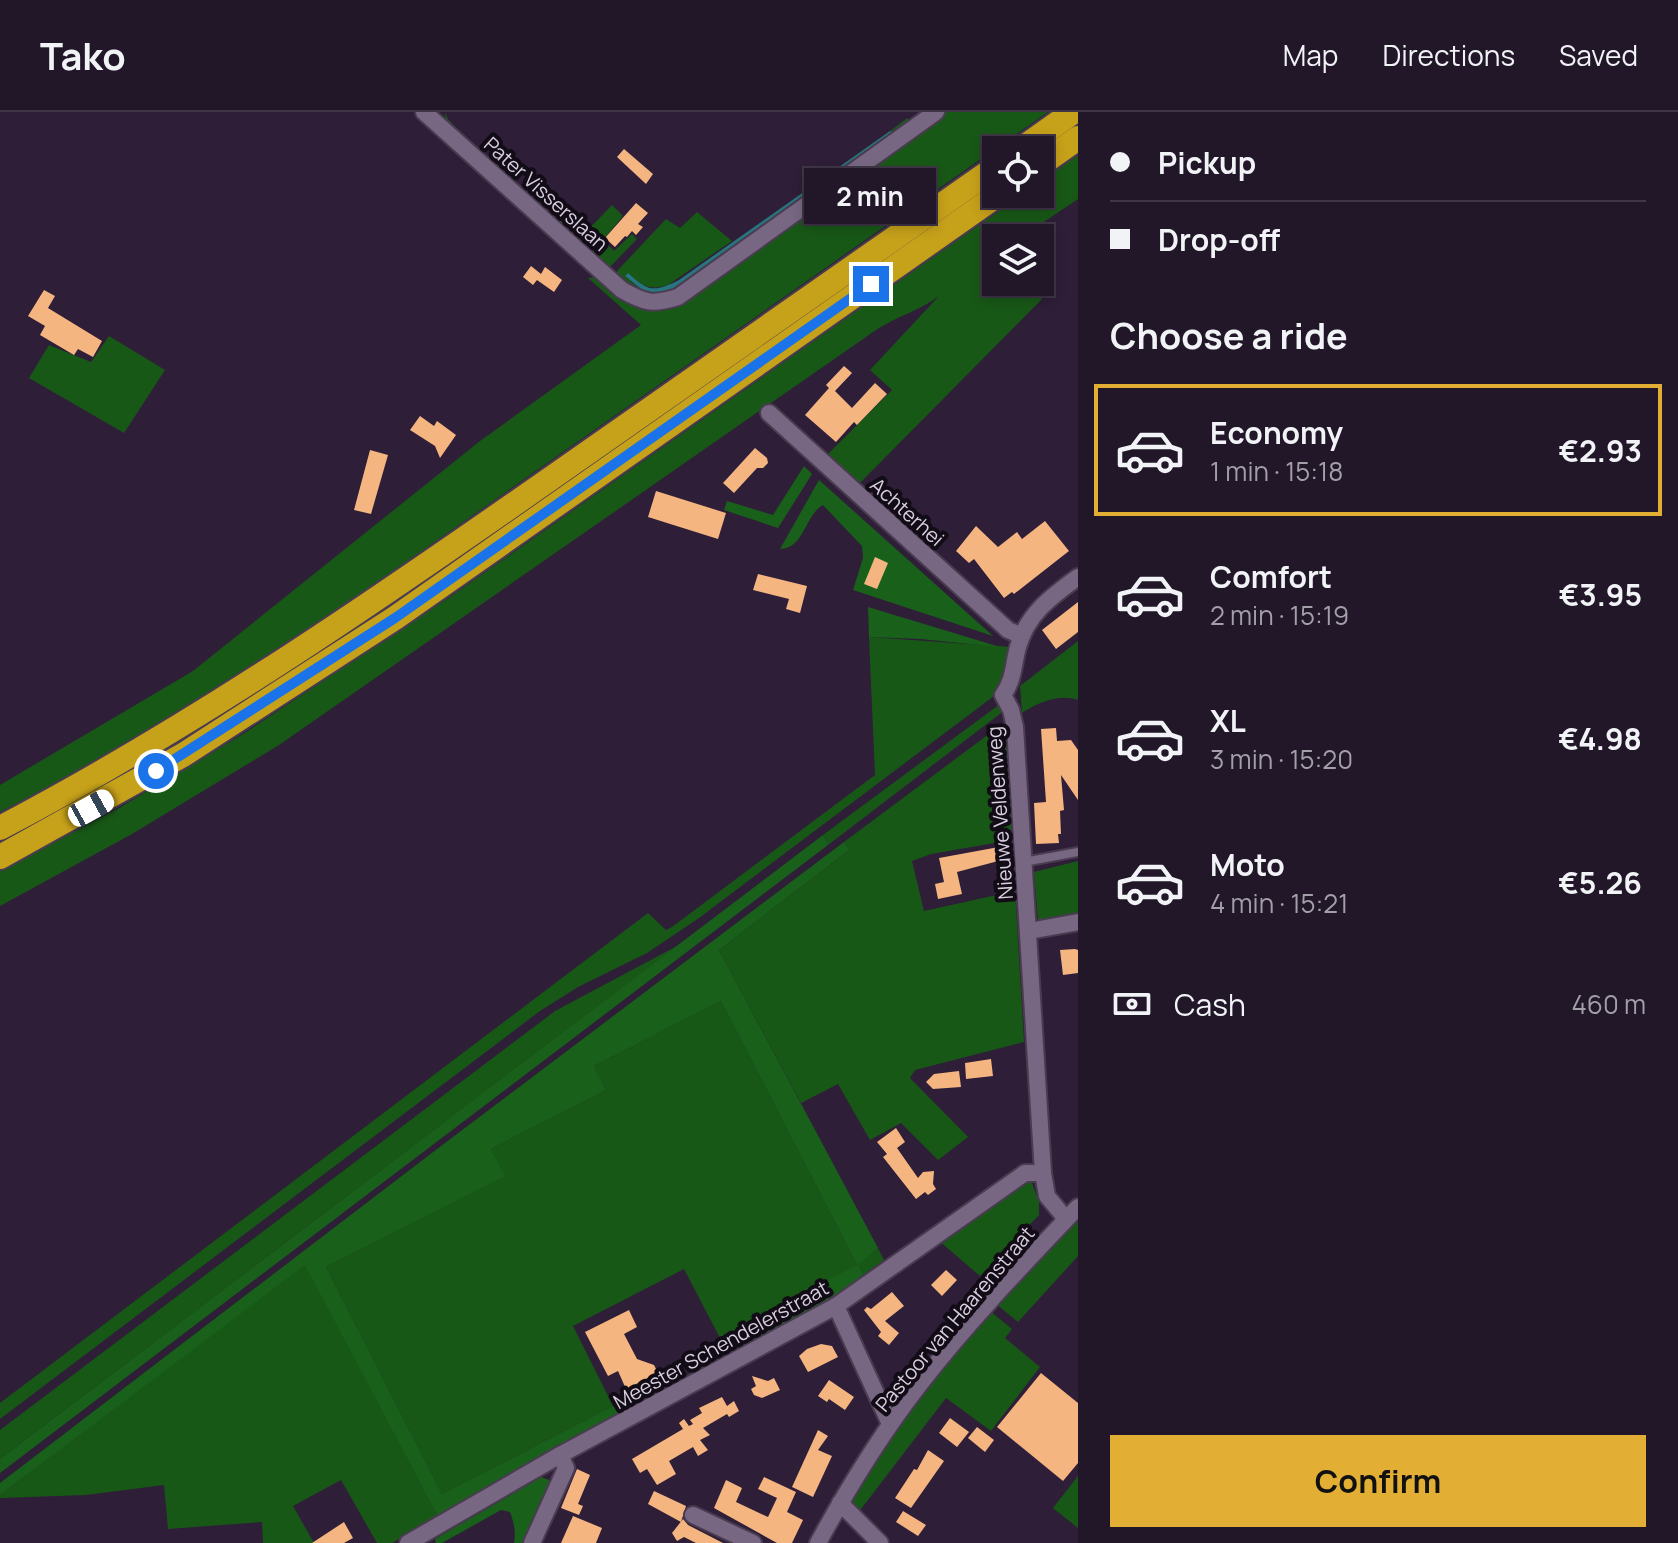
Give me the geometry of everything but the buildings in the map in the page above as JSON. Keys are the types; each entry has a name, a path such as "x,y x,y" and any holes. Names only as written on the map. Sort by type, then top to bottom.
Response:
{"highway":[{"path":"1040,136 1073,112"},
{"path":"1054,155 1078,138"},
{"path":"0,828 103,772 292,656 982,177"},
{"path":"0,857 183,755 383,626 982,206"}],"street":[{"name":"Pater Visserslaan","path":"424,112 622,290 643,303 660,303 678,297 936,112"},
{"name":"Achterhei","path":"769,413 1008,630 1022,636"},
{"name":"Nieuwe Veldenweg","path":"1072,1213 1047,1196 1043,1173 1015,727 1003,695 1013,678 1022,636 1042,605 1078,577"},
{"path":"1029,931 1078,922"},
{"name":"Meester Schendelerstraat","path":"408,1543 560,1455 836,1306 1025,1173 1043,1173"},
{"name":"Pastoor van Haarenstraat","path":"818,1543 890,1424 920,1384 1072,1213"},
{"path":"836,1306 890,1424"},
{"path":"532,1543 566,1468 560,1455"},
{"path":"840,1503 880,1543"},
{"path":"693,1515 753,1543"}],"lane":[{"path":"1024,862 1078,852"}],"green space":[{"path":"445,112 461,133 581,237 612,205 623,216 603,240 614,251 632,234 637,239 609,268 446,127"},
{"path":"925,112 931,112 679,292 652,298 636,294 614,278 666,219 680,228 697,212 732,241 668,285 651,287 628,273 625,276 653,294 674,292 892,136 890,131 907,118 910,122"},
{"path":"943,112 1048,112 1014,136 982,136 982,158 352,600 135,738 0,812 0,785 193,671 480,441 641,325 588,278 601,276 642,305"},
{"path":"1078,155 1078,199 1041,224 982,224 982,296 1038,296 1042,299 855,488 823,459 892,390 870,370 939,296 876,330 279,745 132,834 0,906 0,871 119,808 243,734 450,597 1003,208 1054,208 1054,172"},
{"path":"109,336 165,370 124,433 29,378 49,345 91,362"},
{"path":"804,466 812,474 778,528 724,510 727,501 773,515"},
{"path":"819,480 993,636 853,590 863,558 862,546 823,505 812,516 800,538 780,549"},
{"path":"868,607 1000,647 869,637"},
{"path":"869,637 1012,647 1002,689 994,696 699,918 647,953 578,987 540,1011 0,1419 0,1403 648,913 666,930 672,927 875,775"},
{"path":"1078,641 1078,700 1049,700 1022,713 1020,686"},
{"path":"1000,704 1005,710 828,845 823,835"},
{"path":"1005,722 1012,840 931,854 912,861 924,911 1015,891 1024,1042 915,1070 910,1078 968,1137 938,1160 901,1123 870,1140 838,1084 801,1103 719,950 849,850 844,842"},
{"path":"823,835 828,845 0,1473 0,1459"},
{"path":"844,842 849,850 719,950 878,1248 858,1265 863,1275 833,1297 728,1354 719,1336 857,1265 721,1001 594,1066 606,1090 491,1149 505,1176 326,1267 442,1494 613,1406 633,1393 627,1382 638,1377 644,1385 660,1377 667,1388 438,1517 305,1265 0,1495 0,1483"},
{"path":"1078,861 1078,913 1038,920 1034,872"},
{"path":"677,946 0,1459 0,1430 555,1011"},
{"path":"721,1001 857,1265 878,1248 884,1260 863,1275 857,1266 719,1336 684,1269 573,1326 613,1406 442,1494 326,1267 504,1176 491,1149 606,1090 594,1066"},
{"path":"1030,1178 1039,1202 1039,1215 980,1276 938,1240"},
{"path":"1078,1222 1078,1256 1018,1322 996,1304 1071,1223"},
{"path":"305,1264 438,1517 392,1543 377,1543 341,1480 293,1506 314,1543 263,1543 262,1522 168,1529 164,1485 86,1495 0,1498 0,1495"},
{"path":"990,1311 1012,1329 1005,1338 1040,1367 991,1431 946,1398 858,1513 850,1499 903,1415"},
{"path":"1078,1476 1078,1528 1053,1508"},
{"path":"541,1477 549,1480 550,1485 524,1543 514,1543 510,1512 501,1510 442,1543 436,1543 435,1539"}],"shaded area":[{"path":"890,131 893,133 667,295 646,293 625,276 628,273 651,288 679,280"}],"route":[{"path":"156,771 395,618 871,284"}]}
